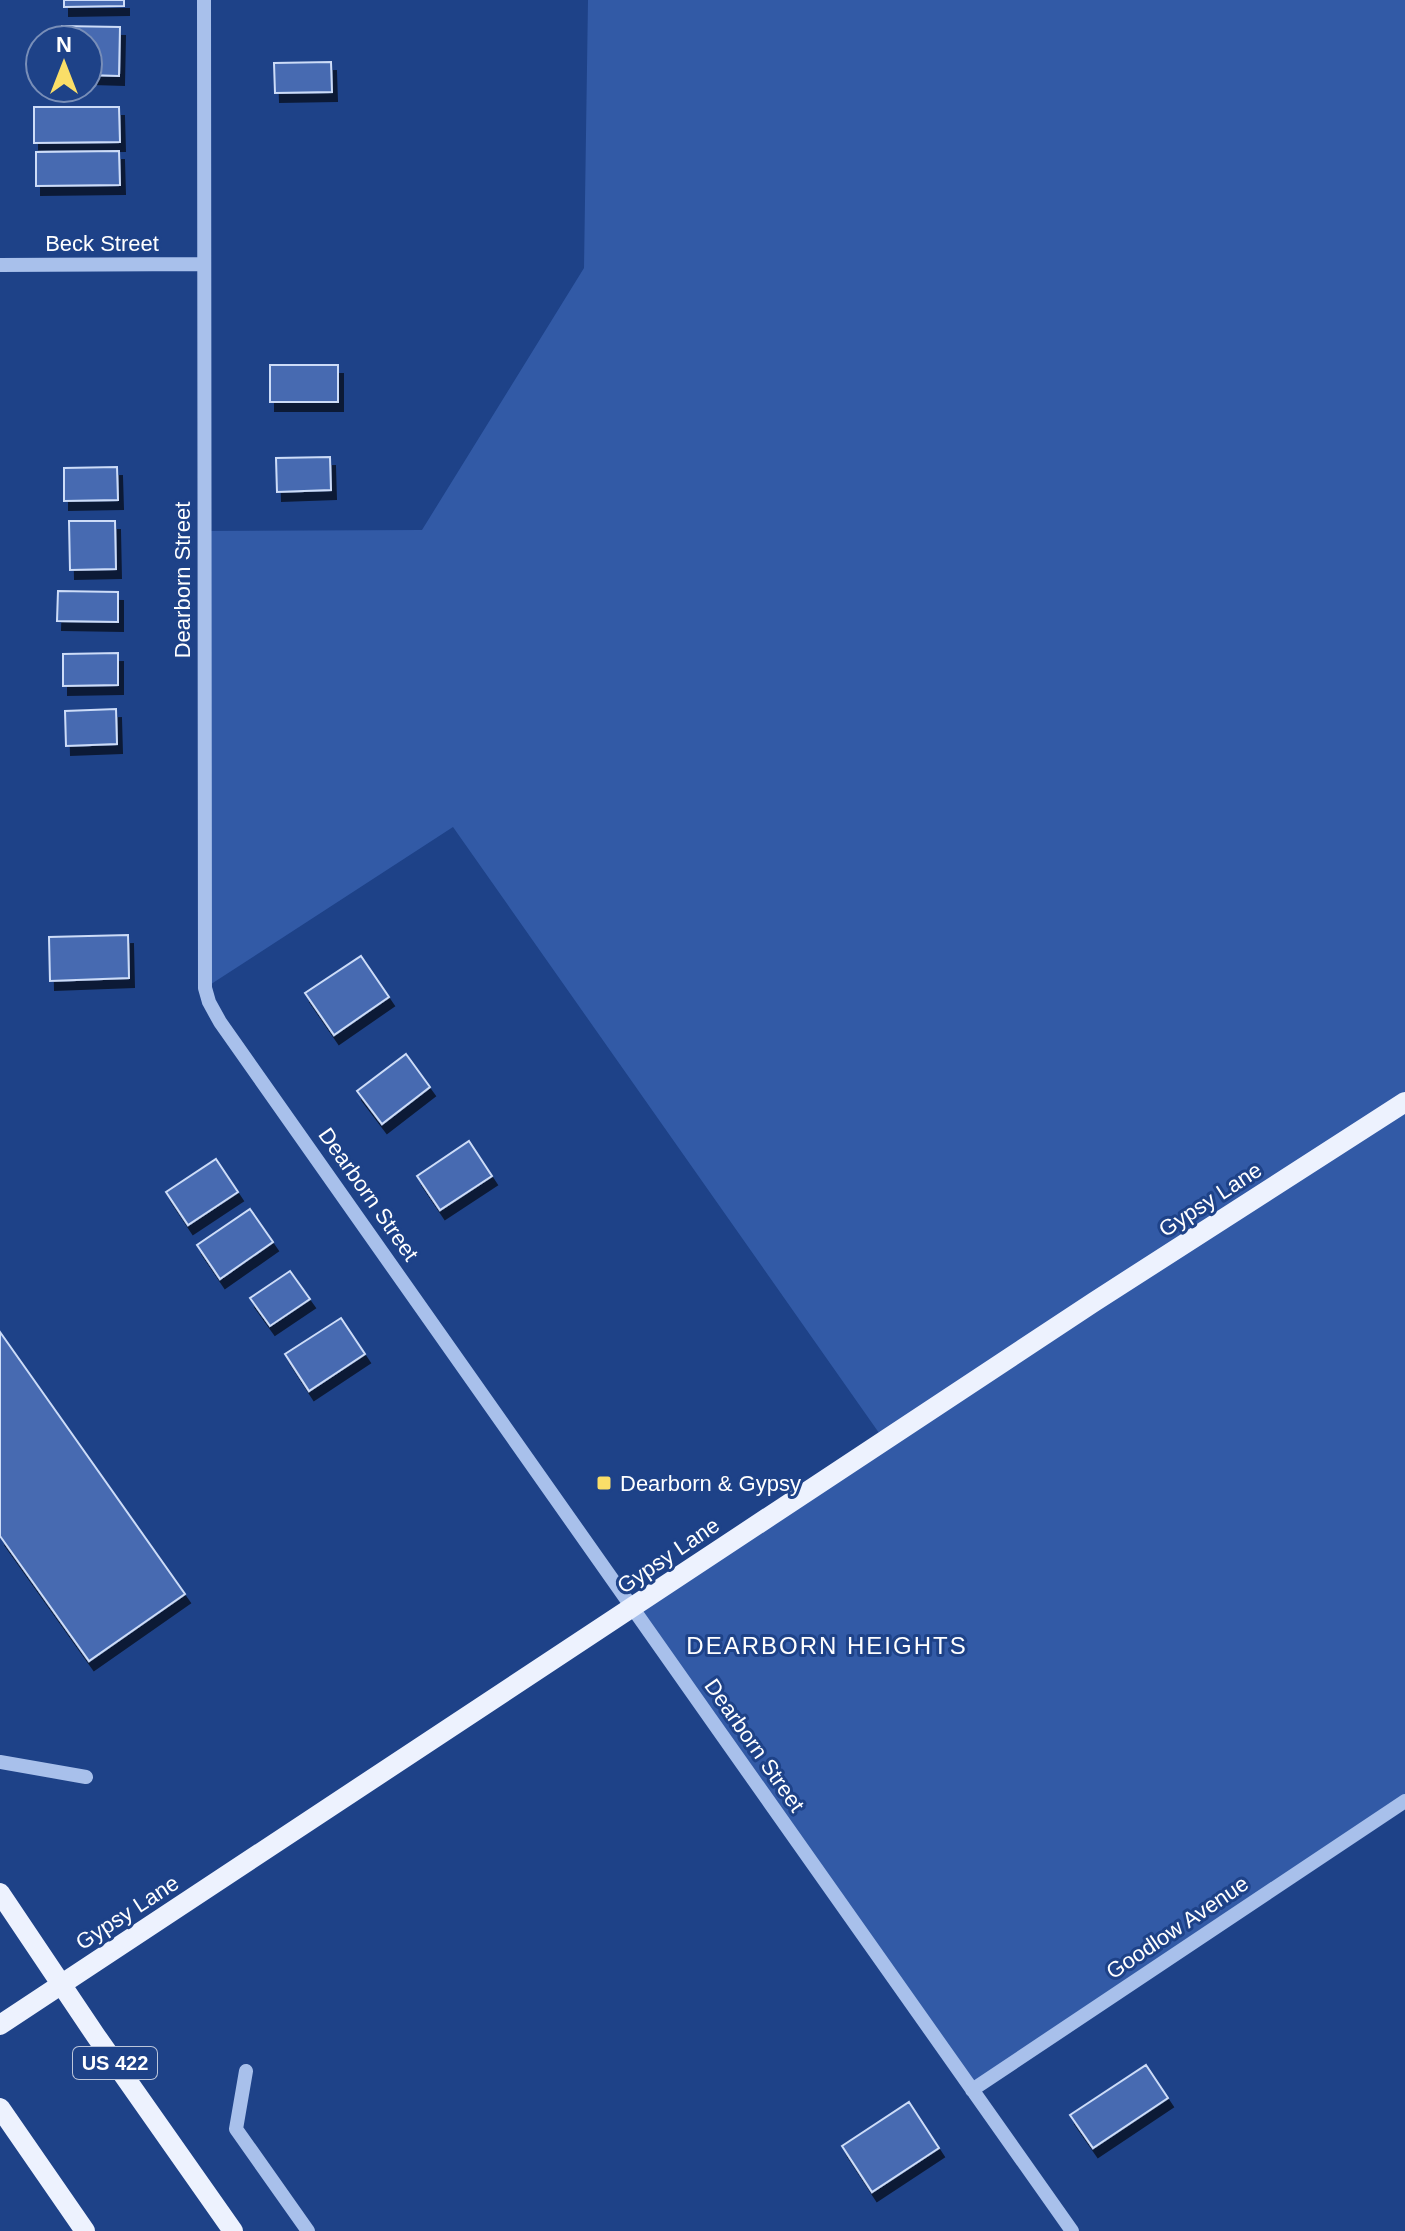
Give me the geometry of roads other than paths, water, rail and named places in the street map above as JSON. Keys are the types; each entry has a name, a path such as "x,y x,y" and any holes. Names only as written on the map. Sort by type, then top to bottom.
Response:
{"main road":[{"name":"Gypsy Lane","path":"0,2025 1094,1302 1405,1102"},
{"name":"US 422","path":"0,1893 233,2231"},
{"path":"0,2108 85,2231"}],"street":[{"name":"Dearborn Street","path":"204,0 205,988 209,1002 220,1022 771,1807 1072,2231"},
{"name":"Beck Street","path":"0,265 203,264"},
{"path":"0,1762 86,1777"},
{"name":"Goodlow Avenue","path":"972,2090 1405,1801"},
{"path":"246,2071 236,2129 308,2231"}],"place":[{"name":"Dearborn & Gypsy","path":"604,1483"}],"district":[{"name":"DEARBORN HEIGHTS","path":"827,1646"}]}
